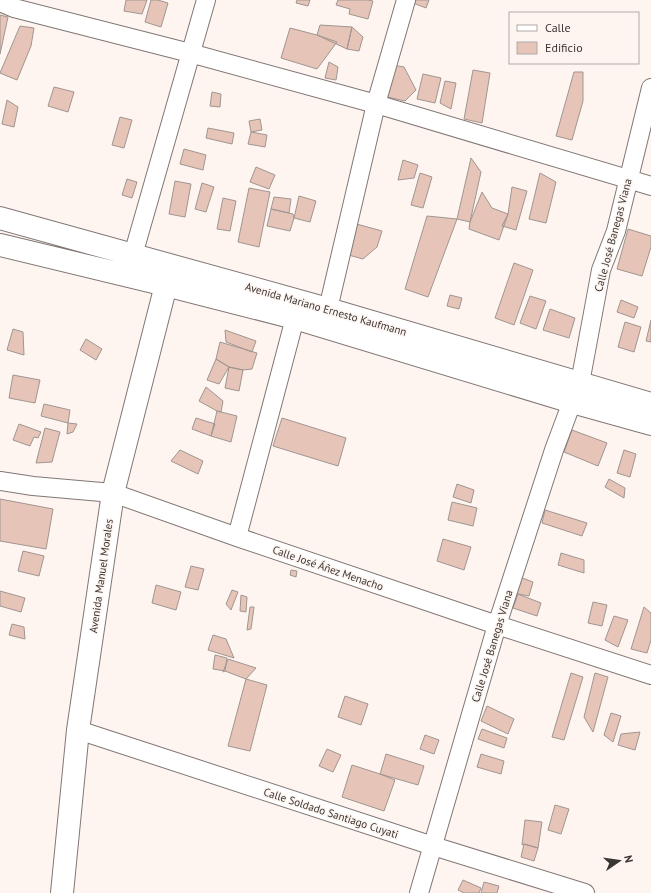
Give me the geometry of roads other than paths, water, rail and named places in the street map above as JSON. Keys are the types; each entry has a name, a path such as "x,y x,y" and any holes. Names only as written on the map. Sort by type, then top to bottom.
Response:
{"main road":[{"name":"Avenida Mariano Ernesto Kaufmann","path":"0,218 133,255 168,275 295,318 324,317"},
{"name":"Avenida Mariano Ernesto Kaufmann","path":"0,245 127,276 168,275 324,317 576,393 651,424"},
{"name":"Avenida Manuel Morales","path":"62,893 78,730 113,493 168,275"},
{"name":"Avenida Mariano Ernesto Kaufmann","path":"576,393 651,404"}],"street":[{"path":"127,276 206,0"},
{"path":"324,317 376,104 406,0"},
{"path":"0,2 14,8 376,104 651,186"},
{"name":"Calle José Banegas Viana","path":"419,893 497,625 554,450 576,393 601,270 616,231 651,88"},
{"path":"238,537 295,318"},
{"name":"Calle José Áñez Menacho","path":"0,482 113,493 497,625 651,675"},
{"name":"Calle Soldado Santiago Cuyati","path":"78,730 433,846 585,893"}]}
